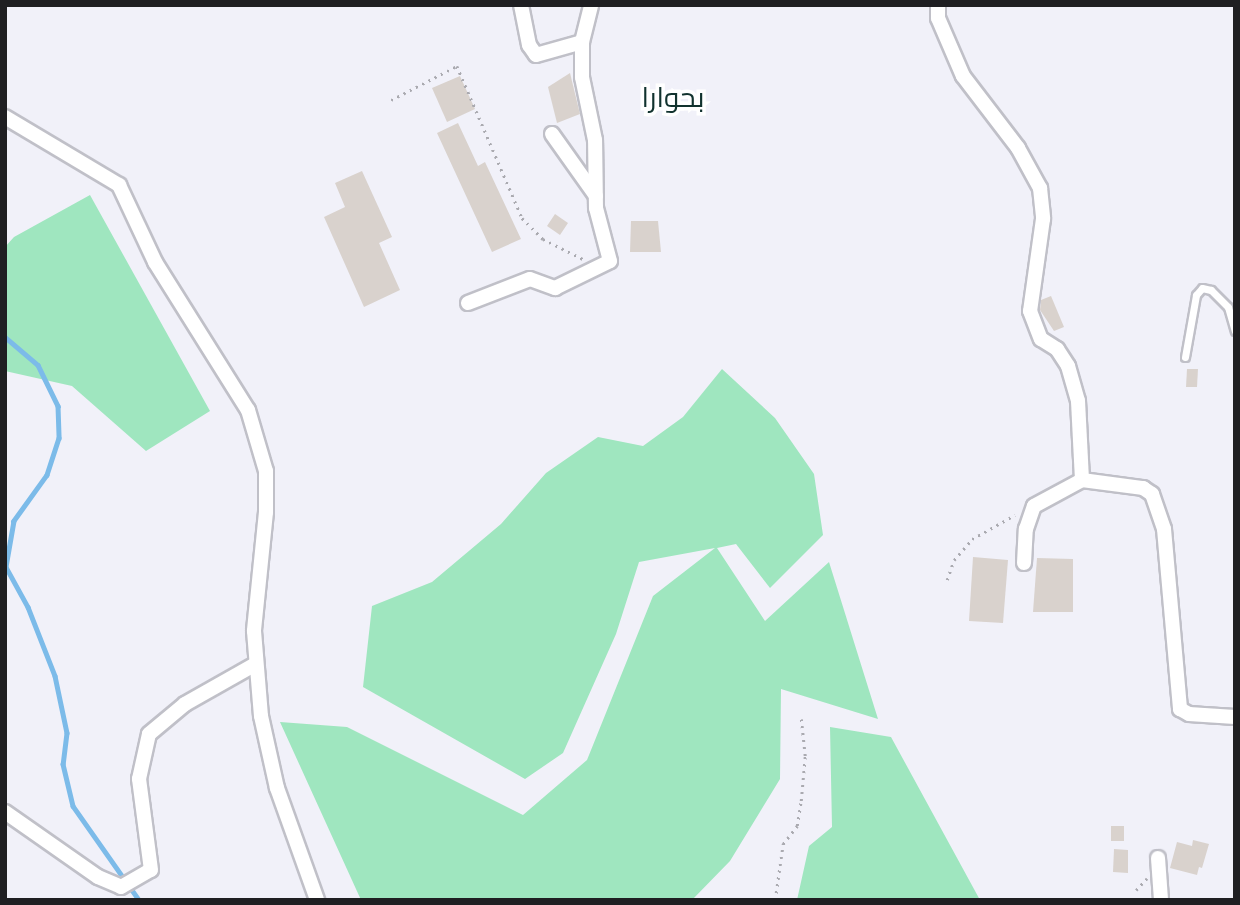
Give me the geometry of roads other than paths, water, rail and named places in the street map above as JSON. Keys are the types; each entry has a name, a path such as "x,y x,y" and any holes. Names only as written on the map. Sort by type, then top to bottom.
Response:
{"street":[{"path":"521,5 529,45 536,55 582,41"},
{"path":"468,303 530,279 555,288 601,270 610,261 596,196 595,140 582,77 582,41 591,5"},
{"path":"938,5 938,18 963,76 1018,148 1040,188 1043,219 1030,311 1041,339 1057,349 1068,366 1078,401 1082,480"},
{"path":"5,117 119,185 155,262 248,410 262,451 266,490 254,665 277,789 317,900"},
{"path":"552,134 596,196"},
{"path":"1024,563 1026,529 1034,506 1082,480 1143,488 1152,494 1164,529 1180,709 1189,715 1235,717"},
{"path":"5,812 98,877 121,887 151,870 139,779 149,734 185,704 254,665"},
{"path":"1158,858 1161,900"}],"lane":[{"path":"1185,357 1196,295 1202,288 1211,290 1228,307 1235,331"}],"waterway":[{"path":"5,337 38,365 58,406 59,438 47,475 14,521 6,567 28,607 55,676 67,733 63,764 73,806 139,900"}],"district":[{"name":"بحوارا","path":"673,98"}]}
